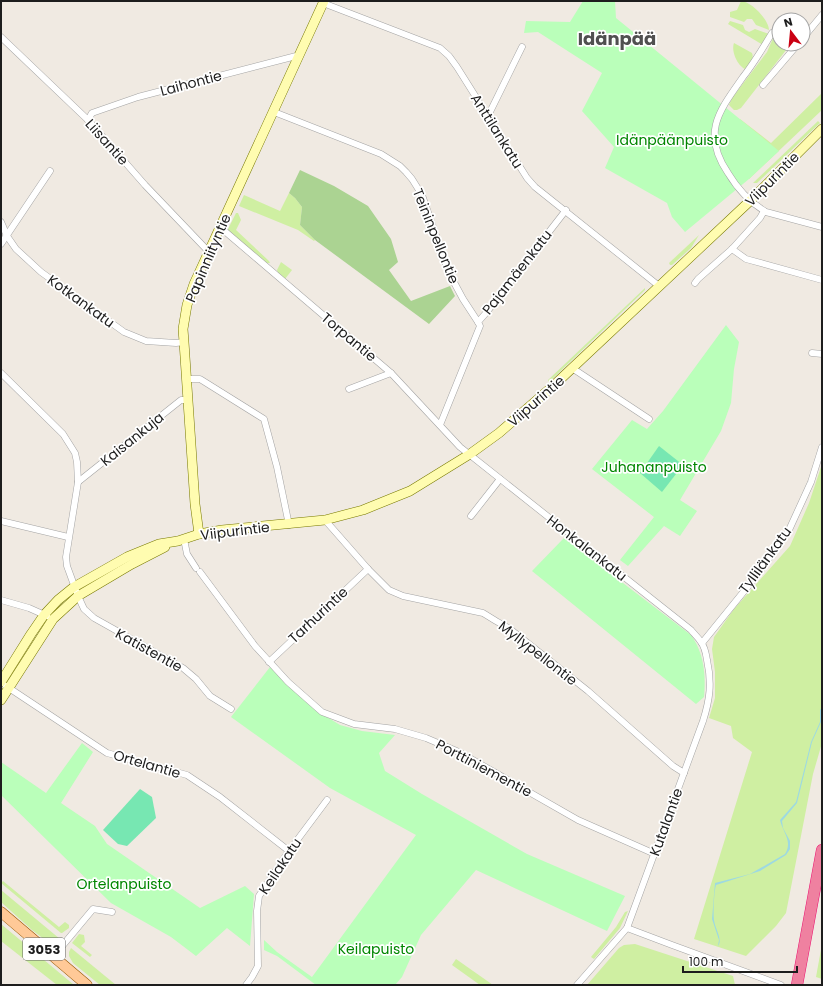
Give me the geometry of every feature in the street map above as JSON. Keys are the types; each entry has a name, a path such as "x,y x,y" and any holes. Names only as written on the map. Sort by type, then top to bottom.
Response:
{"highway":[{"path":"797,985 822,850"}],"main road":[{"name":"Papinniityntie","path":"199,534 195,504 183,329 187,305 209,252 324,2"},
{"name":"Viipurintie","path":"49,617 78,596 132,564 181,540 199,534 222,530 289,525 325,520 363,510 404,494 422,485 470,454 520,416 751,200 822,129"},
{"name":"Viipurintie","path":"1,700 3,684 49,617 58,600 74,587 126,556 158,544 181,540"},
{"name":"3053","path":"1,912 53,958 87,985"}],"street":[{"name":"Anttilankatu","path":"324,2 440,48 449,56 518,166 535,187 566,210 659,286"},
{"path":"811,28 822,15"},
{"path":"771,35 760,54 724,104 718,116 714,132 715,149 721,163 731,178 758,208 822,227"},
{"name":"Liisantie","path":"1,37 88,120 150,190 209,252"},
{"path":"488,116 522,47"},
{"path":"763,85 791,52"},
{"name":"Laihontie","path":"88,120 92,113 138,97 300,55"},
{"name":"Teininpellontie","path":"274,112 381,154 400,166 406,172 422,195 449,273 478,322"},
{"path":"1,244 50,171"},
{"name":"Pajamäenkatu","path":"440,425 480,326 478,322 566,210"},
{"path":"695,283 732,249 760,218 764,211"},
{"name":"Kotkankatu","path":"1,222 7,236 16,249 42,272 124,332 146,341 176,343 184,342"},
{"name":"Torpantie","path":"221,228 391,373 460,446 470,454"},
{"path":"732,249 746,259 822,280"},
{"path":"812,353 822,354"},
{"path":"572,368 649,419"},
{"name":"Katistentie","path":"1,373 63,434 75,452 78,482 68,537 66,566 84,609 94,618 183,668 196,679 210,696 232,709"},
{"path":"349,389 391,373"},
{"path":"186,379 200,379 264,419 277,467 289,525"},
{"name":"Kaisankuja","path":"78,482 180,400 188,400"},
{"name":"Tyllilänkatu","path":"702,643 758,574 789,530 811,482 822,447"},
{"name":"Honkalankatu","path":"470,454 690,630 702,643"},
{"path":"471,516 500,479"},
{"name":"Myllypellontie","path":"325,520 368,569 389,590 403,596 482,613 510,629 588,691 673,766 684,773"},
{"path":"1,521 68,537"},
{"name":"Porttiniementie","path":"181,540 187,554 243,632 288,682 322,712 354,724 395,728 426,738 459,752 578,820 654,854"},
{"name":"Tarhurintie","path":"269,662 368,569"},
{"path":"1,600 29,608 49,617"},
{"name":"Kutalantie","path":"577,985 626,928 684,773 708,705 710,671 702,643"},
{"name":"Ortelantie","path":"3,684 107,753 187,775 220,797 289,851"},
{"name":"Keilakatu","path":"246,985 252,978 258,966 258,896 326,800"},
{"path":"53,958 93,909 112,912"},
{"path":"626,928 781,985"}],"green space":[{"name":"Idänpäänpuisto","path":"583,1 615,1 616,18 779,151 749,179 685,232 672,217 667,203 605,168 614,147 582,111 602,73 538,32 524,33 526,21 570,22"},
{"path":"741,1 750,4 763,16 769,30 756,25 752,19 747,19 744,22 730,17 730,12 737,10"},
{"path":"730,21 743,25 745,30 749,32 755,29 769,34 763,45 728,24"},
{"path":"734,43 753,55 752,60 745,69 735,58 733,50"},
{"path":"771,43 771,52 785,52 741,108 734,110 729,105 732,98 767,52"},
{"path":"822,93 822,110 749,179 740,119 771,143"},
{"path":"818,121 820,123 757,183 753,183"},
{"path":"300,170 334,186 368,206 391,239 398,262 389,270 411,301 450,286 455,296 429,324 315,240 300,225 302,207 289,193"},
{"path":"289,193 302,207 300,225 315,240 314,241 298,230 239,206 244,195 280,211"},
{"path":"236,213 238,213 241,220 236,230 270,263 266,263 227,231"},
{"path":"699,235 691,248 672,265 670,265 669,263"},
{"path":"281,262 292,270 285,279 278,273 277,270"},
{"path":"645,288 645,290 549,382 548,380"},
{"name":"Juhananpuisto","path":"726,325 739,342 734,369 731,403 721,431 680,500 697,511 680,536 664,526 628,566 620,560 654,517 592,469 632,420 647,429 663,411"},
{"path":"659,446 683,465 662,492 640,473"},
{"path":"822,464 822,743 813,774 786,913 776,926 746,956 694,939 752,752 733,738 731,726 709,718 715,698 715,672 712,649 714,637 734,609 790,546 809,503"},
{"path":"564,538 691,635 699,649 705,681 704,697 696,704 532,571"},
{"name":"Keilapuisto","path":"270,667 314,709 340,725 362,731 395,735 379,753 385,771 527,854 625,896 607,931 476,870 421,935 402,977 395,985 316,985 277,956 264,950 264,940 277,952 312,977 416,835 330,788 231,717"},
{"name":"Ortelanpuisto","path":"82,743 93,752 61,803 95,826 107,844 200,908 245,886 254,894 250,946 227,928 196,956 171,937 111,903 1,795 1,762 46,793"},
{"path":"140,789 152,797 156,818 127,846 118,844 103,830"},
{"path":"3,881 59,927 65,922 69,925 69,928 61,933 1,883"},
{"path":"1,890 60,939 56,943 49,943 32,930 1,902"},
{"path":"628,911 620,928 594,959 591,957 616,927 625,912"},
{"path":"1,924 74,985 57,985 1,941"},
{"path":"79,934 84,935 85,942 81,946 92,955 90,957 72,943"},
{"path":"635,944 733,976 735,985 587,985 619,948 624,945"},
{"path":"822,944 822,979 816,977"},
{"path":"71,948 116,985 100,985 73,963 69,956"},
{"path":"456,959 493,985 480,985 452,965"}],"water":[{"path":"822,707 821,722 812,742 797,803 782,821 783,828 790,841 790,849 786,855 760,871 716,885 714,897 714,917 720,940 718,946 719,940 712,919 715,883 750,874 785,854 788,841 781,825 780,820 796,802 811,742 820,722 820,710"}],"district":[{"name":"Idänpää","path":"617,38"}]}
